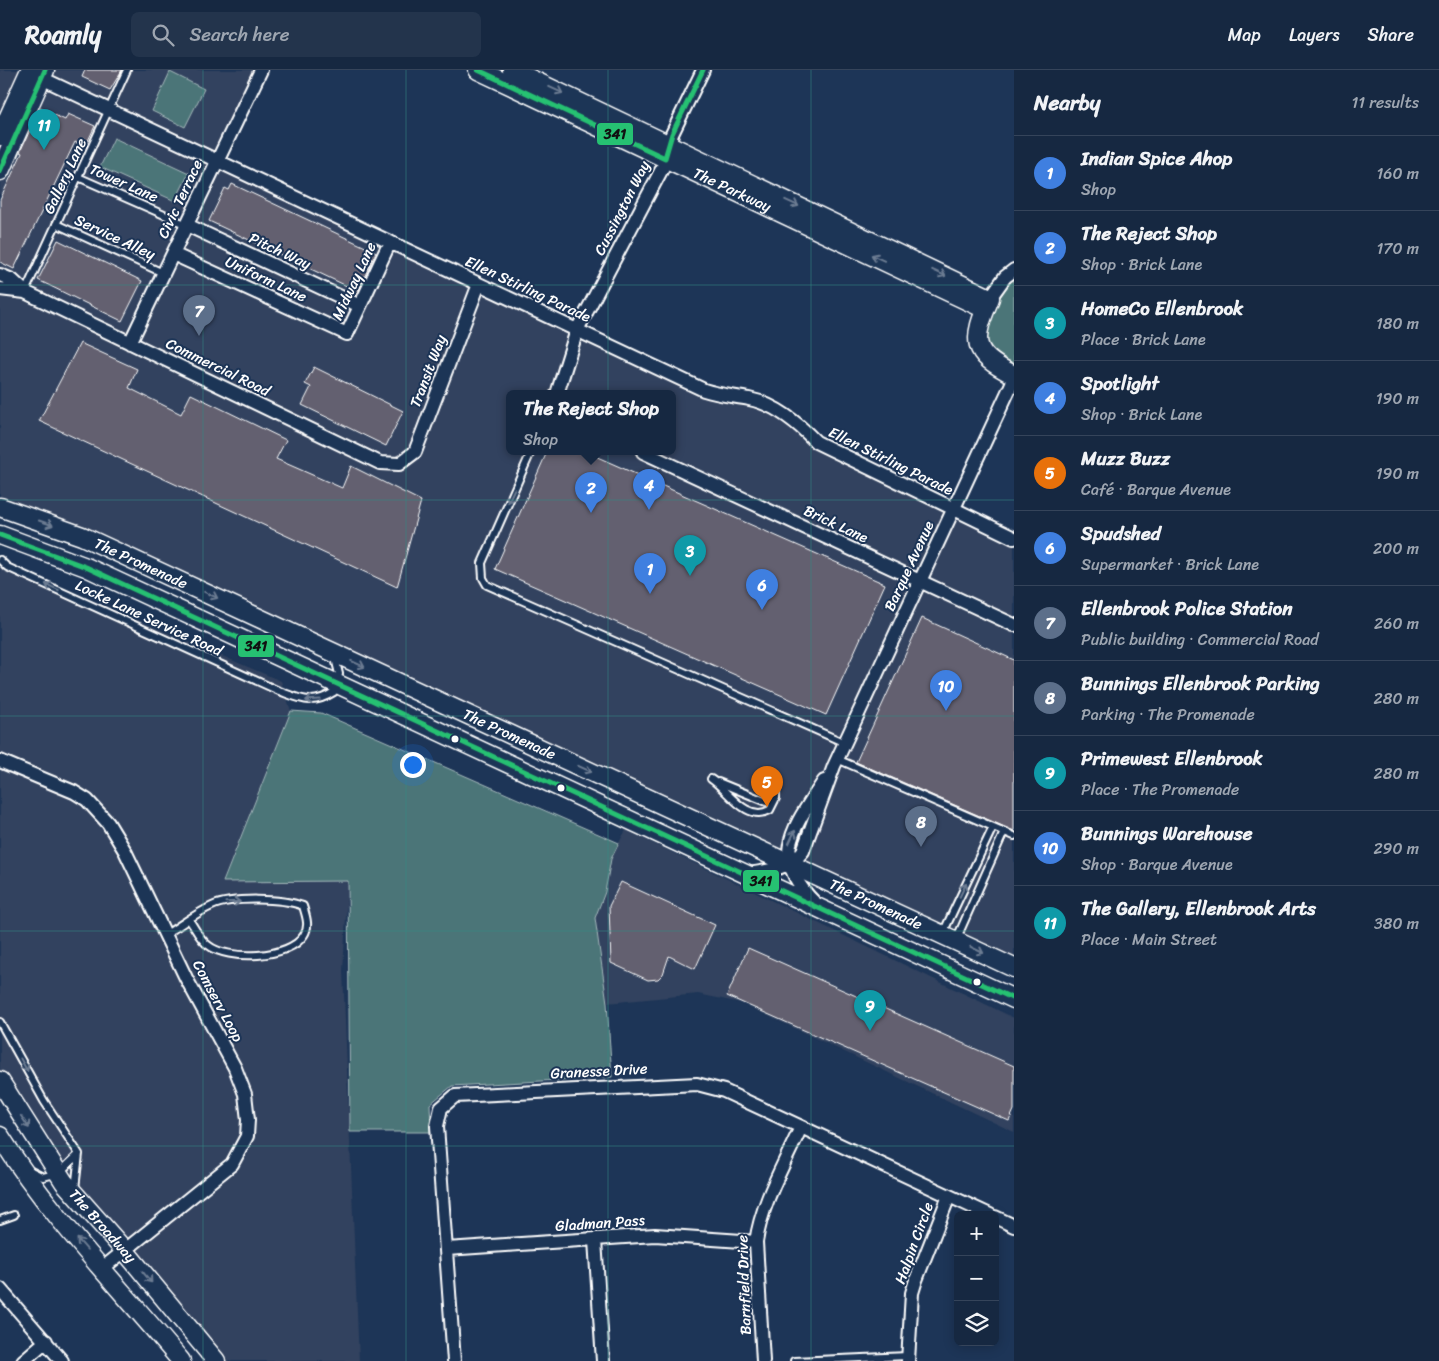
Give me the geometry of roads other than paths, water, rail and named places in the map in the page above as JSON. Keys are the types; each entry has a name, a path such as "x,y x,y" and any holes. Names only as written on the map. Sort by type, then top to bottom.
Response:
{"main road":[{"name":"The Parkway","path":"478,70 667,151 988,303"},
{"name":"The Parkway","path":"512,70 667,151"},
{"path":"0,136 34,72"},
{"path":"0,171 34,72"},
{"path":"988,303 977,339 980,350 985,359 1014,377"},
{"name":"The Promenade","path":"0,508 82,536 1014,968"},
{"name":"The Promenade","path":"0,535 86,567 1014,999"},
{"name":"The Broadway","path":"0,1081 58,1173 74,1194 125,1251 216,1361"},
{"name":"The Broadway","path":"0,1136 56,1215 181,1361"}],"street":[{"name":"Civic Terrace","path":"130,343 261,70"},
{"name":"Cussington Way","path":"577,330 667,151 703,70"},
{"name":"Ellen Stirling Parade","path":"34,72 109,110 704,390 721,396 751,399 785,414 798,423 816,442 1014,538"},
{"name":"Pitch Way","path":"187,225 360,306"},
{"name":"Midway Lane","path":"347,334 390,242"},
{"name":"Uniform Lane","path":"172,254 347,334"},
{"path":"988,303 1005,276 1014,270"},
{"name":"Commercial Road","path":"0,274 12,280 25,292 380,463 399,464"},
{"name":"Transit Way","path":"399,464 414,452 479,284"},
{"name":"Commercial Road","path":"0,289 25,292"},
{"path":"558,390 577,330"},
{"name":"Barque Avenue","path":"821,909 795,880 790,863 789,840 836,763 1014,377"},
{"name":"Brick Lane","path":"650,455 1014,625"},
{"name":"Comserv Loop","path":"0,761 62,786 87,800 97,809 125,851 240,1081 247,1107 247,1136 232,1164 103,1268"},
{"path":"747,874 766,872 790,863"},
{"name":"Granesse Drive","path":"454,1361 437,1126 441,1108 455,1096 697,1084 724,1091 981,1211"},
{"name":"Barnfield Drive","path":"763,1361 756,1242 768,1198 801,1127"},
{"name":"Halpin Circle","path":"908,1358 916,1280 949,1196"},
{"path":"999,1219 1014,1226"},
{"name":"Gladman Pass","path":"447,1249 672,1235 756,1242"},
{"path":"596,1240 603,1361"},
{"path":"0,1289 62,1361"},
{"path":"23,1361 46,1341"}],"lane":[{"name":"Gallery Lane","path":"25,292 127,70"},
{"name":"Tower Lane","path":"78,177 187,225"},
{"name":"Service Alley","path":"56,224 163,273"},
{"path":"530,455 482,563 483,578 487,585 845,743"},
{"name":"Locke Lane Service Road","path":"0,560 3,568 279,691 306,701 323,699 334,692 338,683"},
{"path":"333,652 338,662 338,683"},
{"path":"836,763 1014,836"},
{"path":"711,779 766,802 776,792 776,798 770,810 760,813 752,812 737,804 711,779"},
{"path":"949,937 994,827"},
{"path":"949,937 1004,832"},
{"path":"166,934 190,921 211,906 225,902 275,900 303,906 308,922 304,936 290,947 267,954 241,955 222,953 207,945 190,921"},
{"path":"0,1022 44,1101 78,1154 74,1194"},
{"path":"12,1155 28,1169 42,1176 58,1173 78,1154"},
{"path":"0,1220 14,1216"},
{"path":"794,1361 908,1358"}],"place":[{"name":"The Gallery, Ellenbrook Arts","path":"44,150"},
{"name":"Ellenbrook Police Station","path":"199,336"},
{"name":"Spotlight","path":"649,510"},
{"name":"The Reject Shop","path":"591,513"},
{"name":"HomeCo Ellenbrook","path":"690,576"},
{"name":"Indian Spice Ahop","path":"650,594"},
{"name":"Spudshed","path":"762,610"},
{"name":"Bunnings Warehouse","path":"946,711"},
{"name":"Muzz Buzz","path":"767,807"},
{"name":"Bunnings Ellenbrook Parking","path":"921,847"},
{"name":"Primewest Ellenbrook","path":"870,1031"}]}
